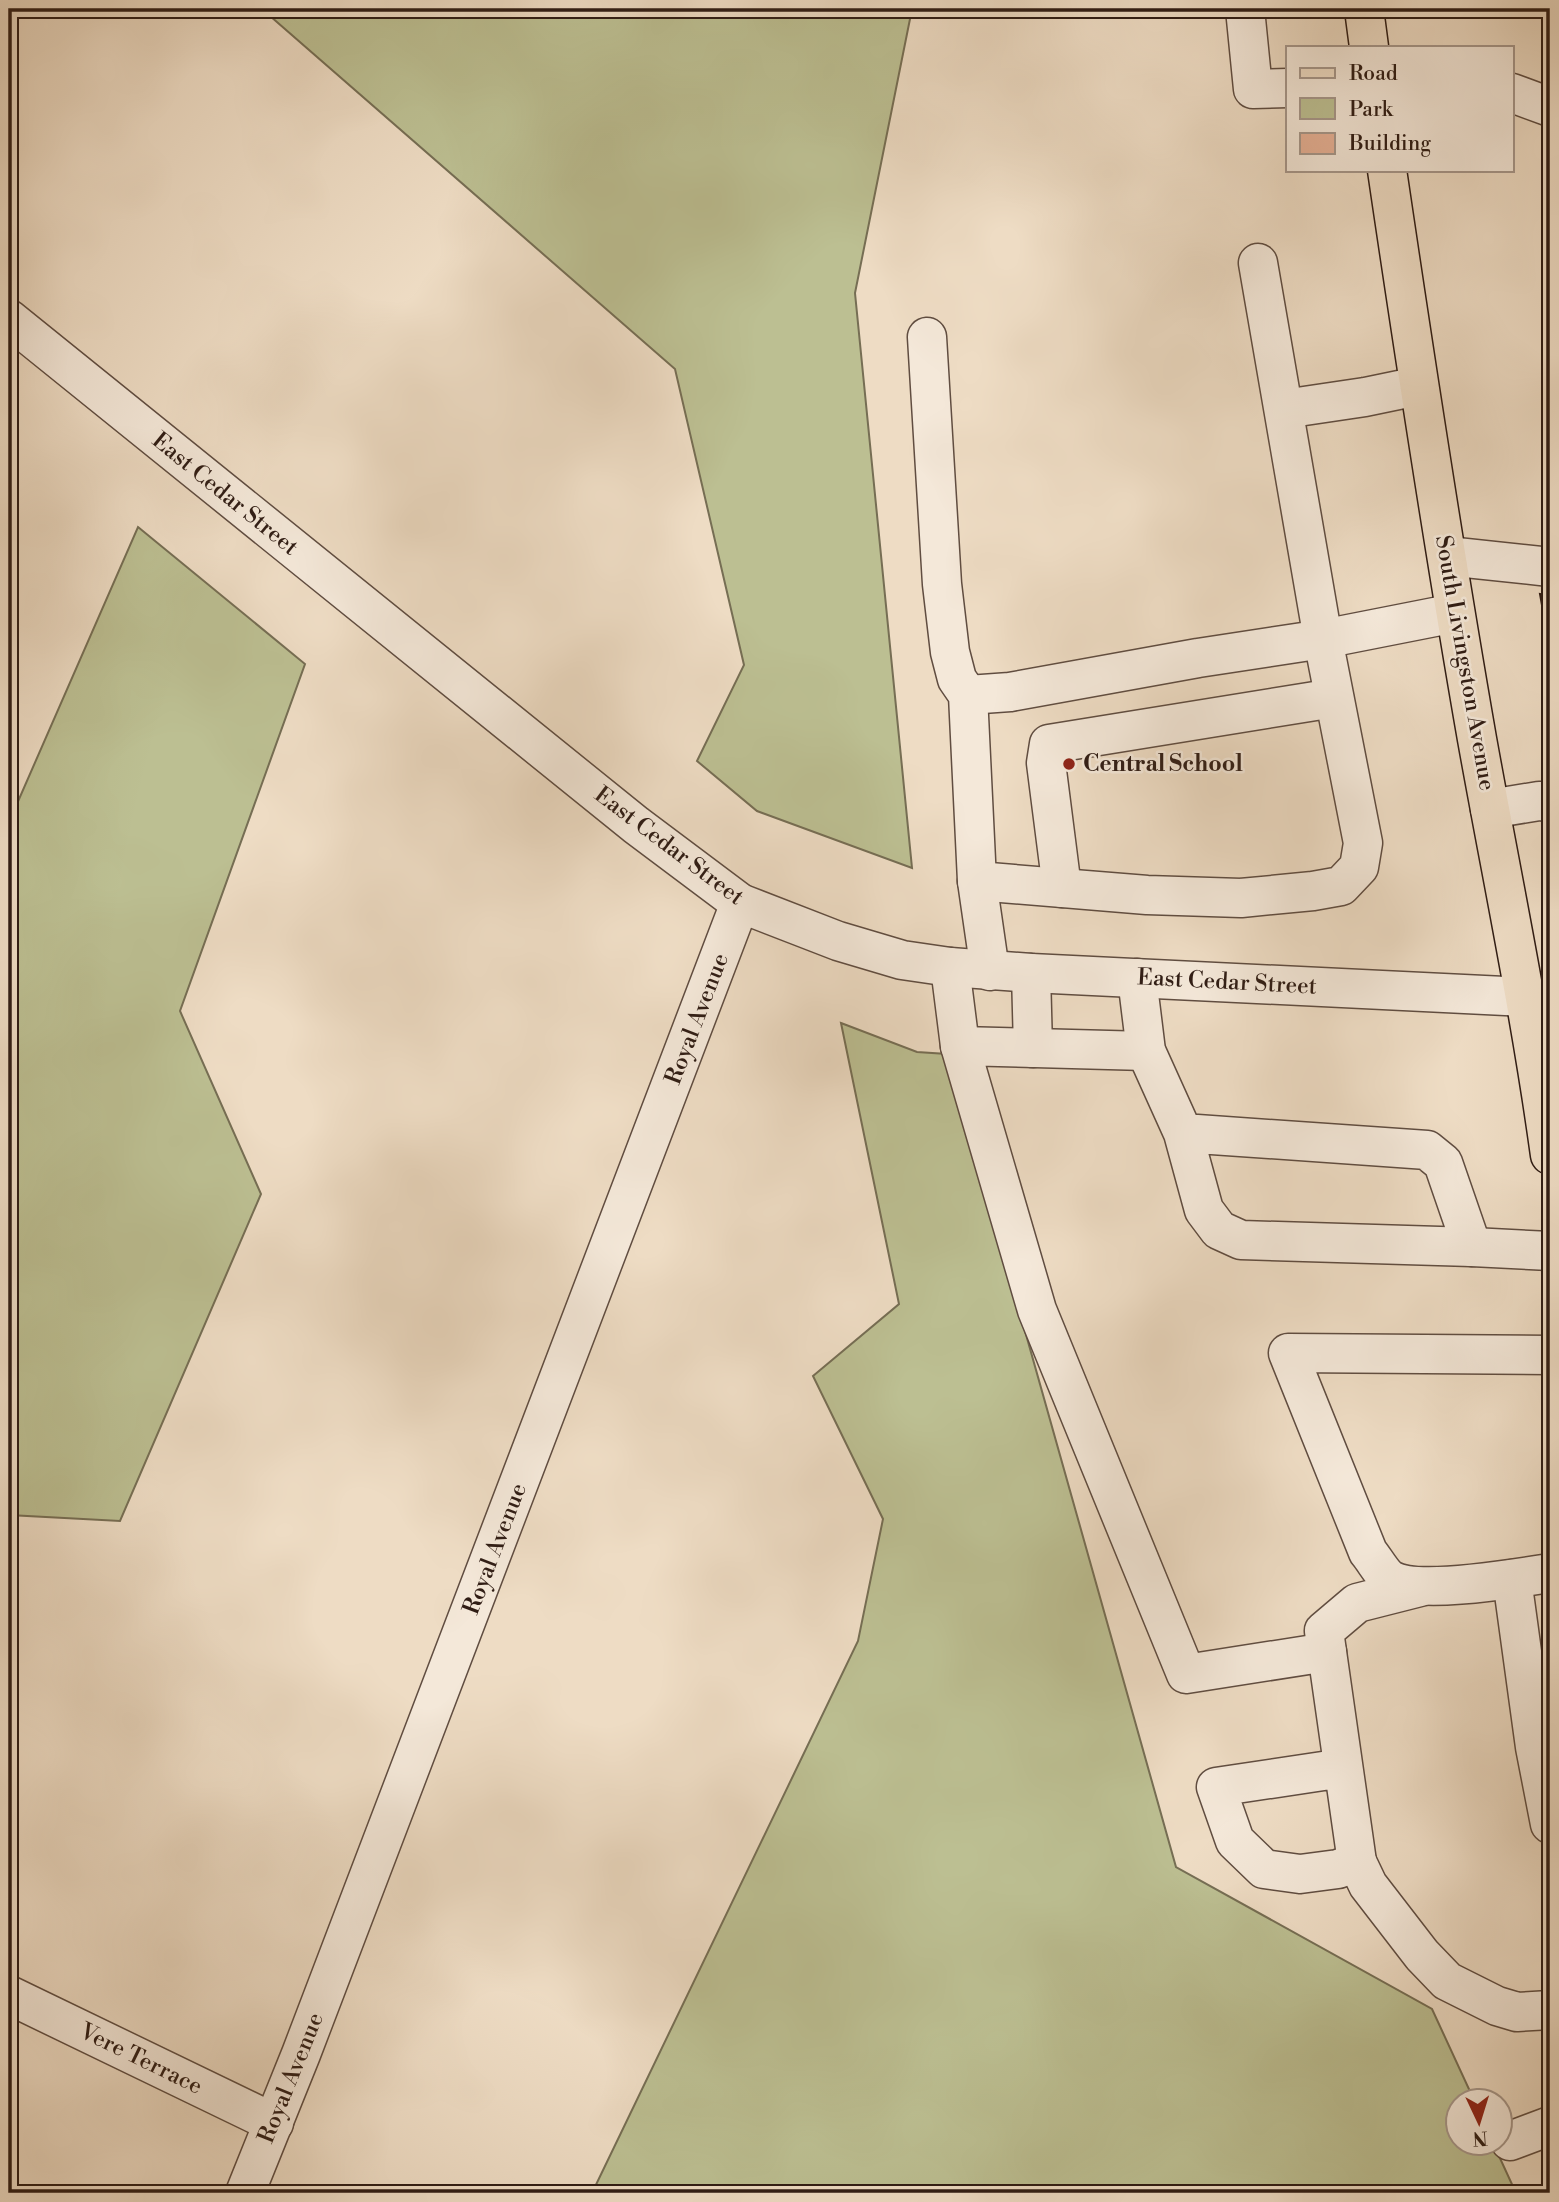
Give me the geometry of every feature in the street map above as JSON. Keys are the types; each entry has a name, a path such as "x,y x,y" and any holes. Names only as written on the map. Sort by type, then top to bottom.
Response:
{"main road":[{"name":"South Livingston Avenue","path":"1387,172 1418,386 1455,613 1525,996 1544,1067 1550,1156"}],"street":[{"path":"1245,9 1253,89 1286,88"},
{"path":"1514,94 1550,107"},
{"path":"977,881 1147,895 1241,898 1341,886 1359,867 1363,843 1323,639 1258,263"},
{"name":"East Cedar Street","path":"9,319 635,825 740,903 838,941 902,960 950,967 1525,996"},
{"path":"927,337 944,597 950,652 957,679 968,695 977,881 990,971"},
{"path":"1284,409 1418,386"},
{"path":"1447,556 1550,567"},
{"path":"968,695 1010,692 1198,658 1323,639 1455,613"},
{"path":"1062,888 1046,763 1049,744 1334,698"},
{"path":"1490,810 1539,801 1550,802"},
{"name":"Royal Avenue","path":"245,2193 740,903"},
{"path":"950,967 960,1046 1037,1310 1186,1675 1327,1653"},
{"path":"1031,973 1033,1048"},
{"path":"1137,978 1146,1051 1183,1133 1204,1210 1219,1230 1241,1240 1550,1251"},
{"path":"960,1046 1146,1051"},
{"path":"1183,1133 1427,1150 1443,1163 1472,1247"},
{"path":"1420,1587 1389,1578 1368,1552 1288,1353 1550,1355"},
{"path":"1550,1573 1420,1587 1357,1602 1324,1631 1357,1862 1368,1885 1422,1955 1447,1981 1497,2006 1517,2012 1550,2010"},
{"path":"1512,1579 1535,1747 1550,1824"},
{"path":"1343,1768 1216,1787 1235,1841 1264,1870 1300,1874 1338,1869 1357,1862"},
{"name":"Vere Terrace","path":"9,1995 274,2123"},
{"path":"1514,2140 1550,2126"}],"green space":[{"path":"262,9 912,9 855,293 912,868 757,811 697,761 744,665 675,369"},
{"path":"138,527 305,664 180,1011 261,1194 120,1521 9,1515 9,822"},
{"path":"841,1023 917,1052 947,1054 1176,1867 1432,2009 1468,2086 1444,2086 1444,2156 1499,2156 1516,2193 592,2193 858,1641 883,1519 813,1376 899,1304"}],"building":[{"path":"1540,594 1550,596 1550,650"}],"place":[{"name":"Central School","path":"1069,764"}]}
